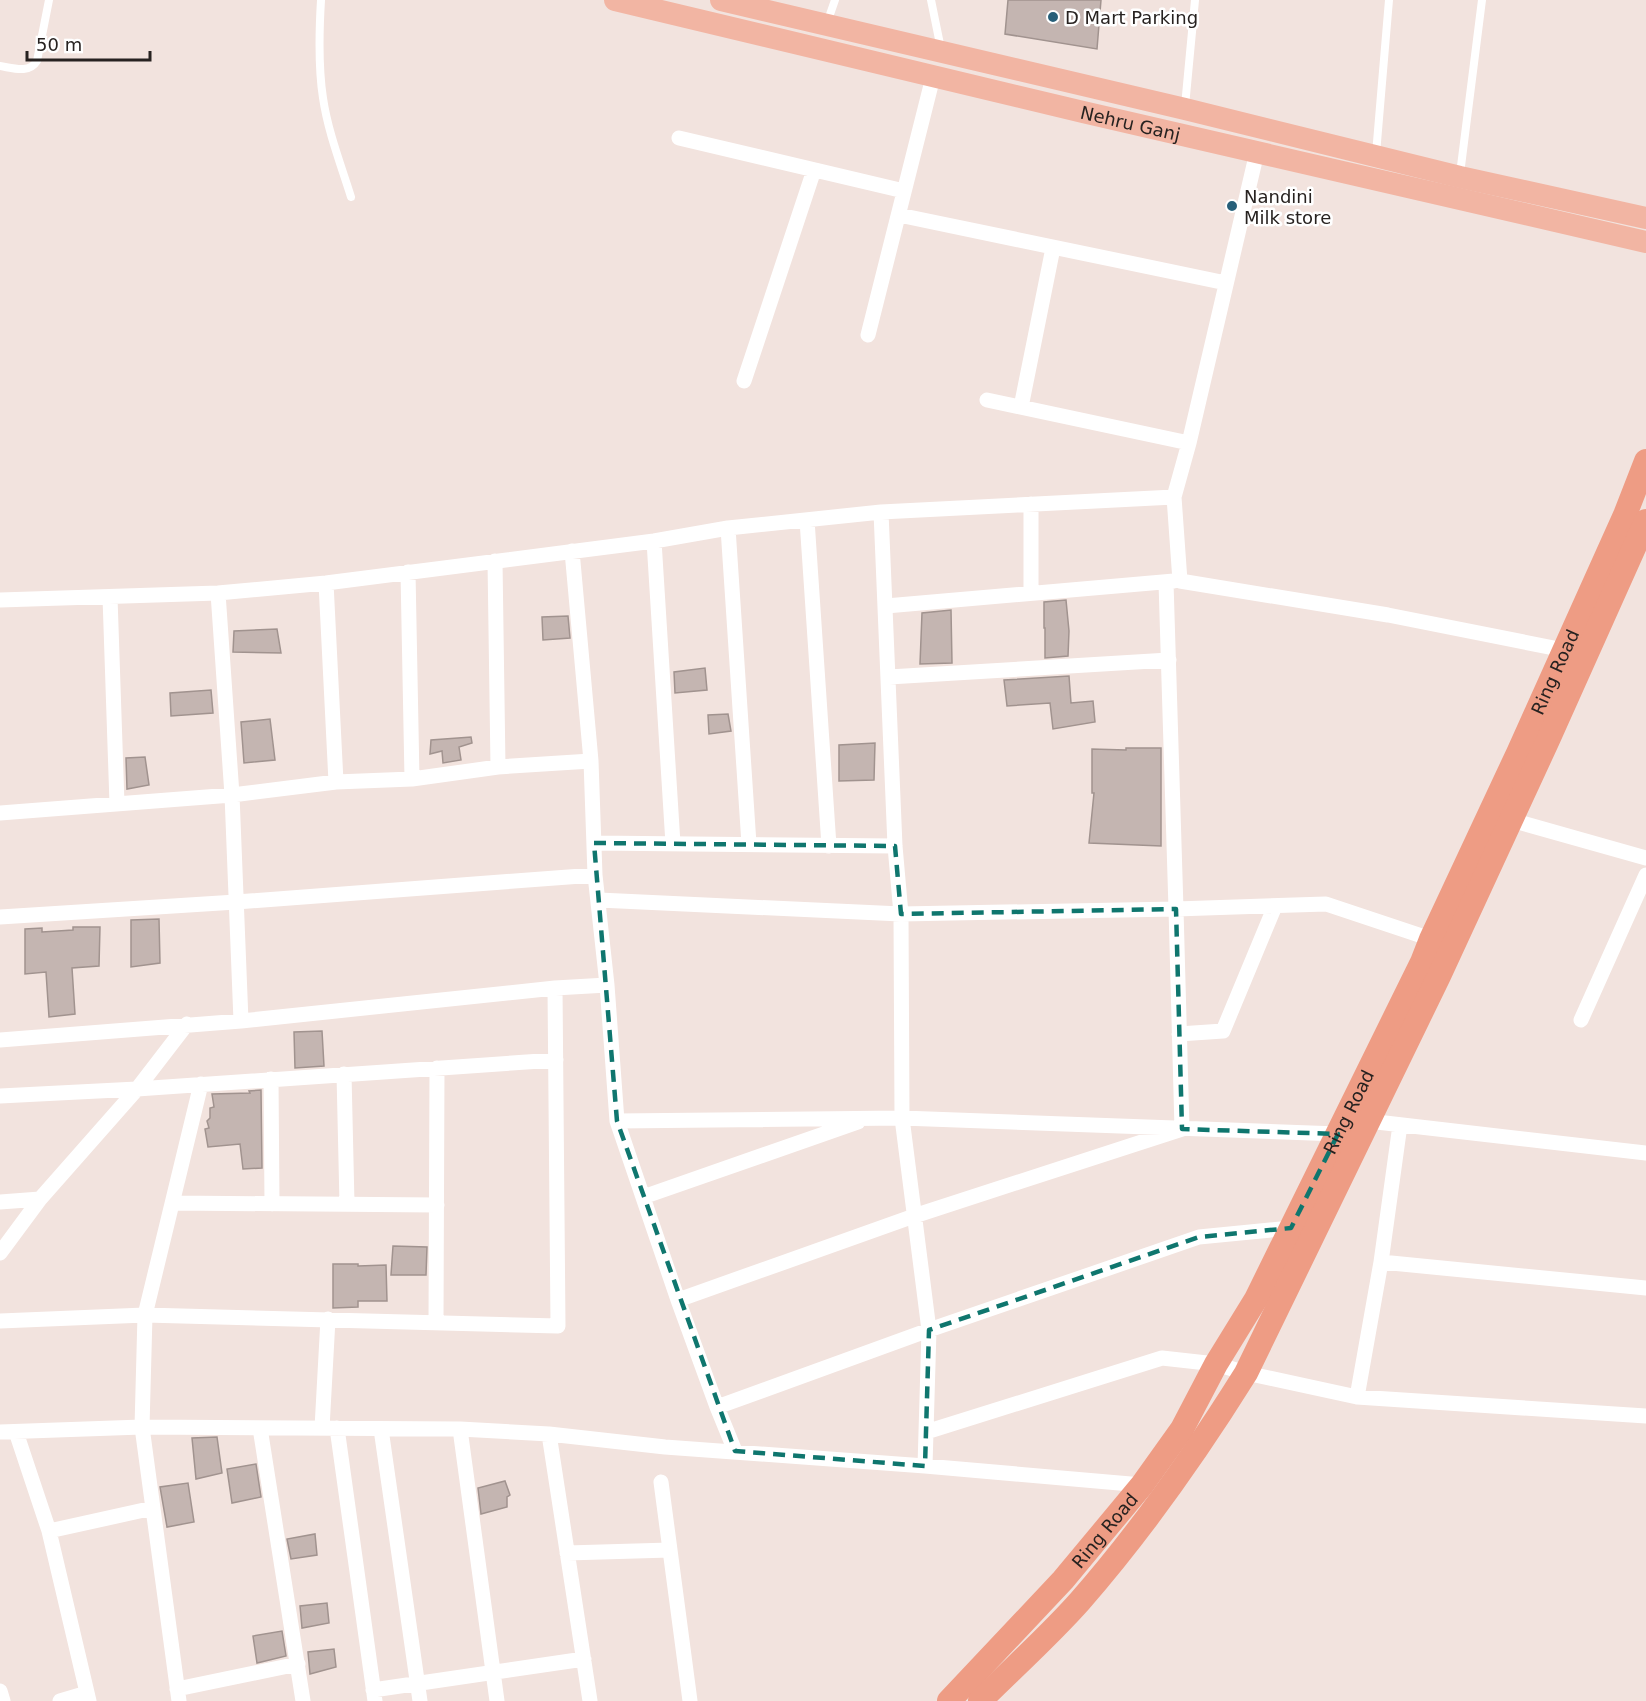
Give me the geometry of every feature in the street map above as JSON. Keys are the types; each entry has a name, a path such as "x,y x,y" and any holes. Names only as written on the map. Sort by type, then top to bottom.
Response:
{"highway":[{"name":"Ring Road","path":"949,1701 1055,1588 1142,1485 1182,1429 1216,1364 1256,1299 1422,962 1625,515 1646,461"},
{"name":"Ring Road","path":"980,1701 1079,1603 1131,1540 1212,1428 1246,1373 1439,976 1646,521"}],"main road":[{"name":"Nehru Ganj","path":"615,0 933,77 1646,242"},
{"name":"Nehru Ganj","path":"730,1 1460,177 1646,218"}],"street":[{"path":"868,335 933,77"},
{"path":"680,138 904,191"},
{"path":"1182,1129 1168,660 1173,581 1174,497 1189,443 1257,152"},
{"path":"744,381 814,170"},
{"path":"898,215 1226,283"},
{"path":"1021,407 1053,248"},
{"path":"987,400 1189,443"},
{"path":"0,600 218,593 326,583 654,541 728,528 881,512 1174,497"},
{"path":"1031,504 1031,594"},
{"path":"881,512 895,846 901,914 902,1118 929,1330 925,1466"},
{"path":"807,520 829,846"},
{"path":"728,528 749,844"},
{"path":"654,541 674,844"},
{"path":"572,551 591,761 595,875 617,1121 678,1300 735,1451"},
{"path":"495,561 498,767"},
{"path":"408,572 412,779"},
{"path":"886,606 1173,581 1388,615 1564,650"},
{"path":"326,583 336,782"},
{"path":"218,593 232,795 241,1021"},
{"path":"110,597 117,804"},
{"path":"889,676 1168,660"},
{"path":"0,813 232,795 336,782 412,779 498,767 591,761"},
{"path":"1511,820 1646,858"},
{"path":"594,843 895,846"},
{"path":"0,917 595,875"},
{"path":"1581,1020 1646,875"},
{"path":"599,900 901,914 1326,904 1431,939"},
{"path":"1179,1034 1223,1031 1275,906"},
{"path":"0,1040 241,1021 555,988 606,985"},
{"path":"0,1321 145,1315 558,1326 555,988"},
{"path":"0,1253 40,1199 137,1089 187,1024"},
{"path":"0,1096 137,1089 556,1060"},
{"path":"436,1322 437,1068"},
{"path":"344,1074 347,1204"},
{"path":"271,1079 272,1204"},
{"path":"201,1084 145,1315 142,1427 178,1695 298,1664"},
{"path":"643,1197 869,1118"},
{"path":"617,1121 902,1118 1338,1134"},
{"path":"1368,1121 1646,1153"},
{"path":"1357,1397 1381,1262 1400,1125"},
{"path":"678,1300 914,1216 1182,1129"},
{"path":"0,1202 40,1199"},
{"path":"172,1203 437,1205"},
{"path":"717,1407 929,1330 1198,1237 1291,1228"},
{"path":"1381,1262 1646,1288"},
{"path":"328,1319 330,1428 374,1696 418,1684 584,1659"},
{"path":"926,1432 1162,1358 1216,1364 1246,1373 1357,1397 1646,1416"},
{"path":"0,1432 142,1427 460,1429 549,1434 665,1447 1142,1485"},
{"path":"260,1428 303,1701"},
{"path":"381,1429 420,1701"},
{"path":"460,1429 497,1701"},
{"path":"16,1431 49,1531 88,1697 60,1701"},
{"path":"549,1434 590,1701"},
{"path":"661,1482 690,1701"},
{"path":"49,1531 153,1508"},
{"path":"567,1553 670,1550"},
{"path":"0,1691 3,1701"}],"lane":[{"path":"0,66 27,69 35,65 49,0"},
{"path":"321,0 319,54 323,98 351,197"},
{"path":"827,25 835,0"},
{"path":"931,0 941,52"},
{"path":"1185,109 1195,0"},
{"path":"1375,156 1389,0"},
{"path":"1460,177 1482,0"}],"highlighted area":[{"path":"594,843 895,846 901,914 1176,909 1182,1129 1338,1134 1291,1228 1199,1237 929,1330 925,1466 735,1451 617,1121"}],"building":[{"name":"D Mart Parking","path":"1008,0 1101,0 1097,49 1005,34"},
{"path":"1066,600 1069,631 1068,656 1045,658 1044,602"},
{"path":"951,610 952,663 920,664 922,613"},
{"path":"568,616 570,638 543,640 542,617"},
{"path":"277,629 281,653 233,652 234,631"},
{"path":"705,668 707,690 675,693 674,672"},
{"path":"1069,676 1071,703 1093,701 1095,722 1053,729 1050,703 1007,706 1004,680"},
{"path":"211,690 213,713 171,716 170,693"},
{"path":"728,714 731,731 709,734 708,715"},
{"path":"270,719 275,760 244,763 241,722"},
{"path":"471,737 472,743 459,747 461,760 443,763 442,751 430,754 431,740"},
{"path":"875,743 874,780 839,781 839,745"},
{"path":"1126,748 1161,748 1161,846 1089,843 1094,793 1092,793 1092,749 1126,750"},
{"path":"145,757 149,785 127,789 126,758"},
{"path":"159,919 160,963 131,967 131,920"},
{"path":"73,927 100,927 99,966 72,968 75,1014 49,1017 46,972 25,974 25,929 42,928 42,932 73,930"},
{"path":"322,1031 324,1066 295,1068 294,1032"},
{"path":"261,1090 262,1168 243,1169 240,1144 208,1147 205,1129 209,1128 207,1121 210,1118 210,1108 214,1107 212,1094 250,1093 249,1091"},
{"path":"393,1246 427,1247 426,1275 391,1275"},
{"path":"333,1264 386,1265 387,1301 358,1301 358,1307 333,1308"},
{"path":"217,1437 222,1473 196,1479 192,1438"},
{"path":"256,1464 261,1497 232,1503 227,1469"},
{"path":"505,1481 510,1495 507,1497 507,1507 481,1514 478,1488"},
{"path":"188,1483 194,1522 167,1527 160,1487"},
{"path":"315,1534 317,1555 291,1559 287,1539"},
{"path":"327,1603 329,1623 302,1628 300,1606"},
{"path":"282,1631 286,1656 257,1663 253,1636"},
{"path":"334,1649 336,1667 310,1674 308,1652"}],"place":[{"name":"D Mart Parking","path":"1053,17"},
{"name":"Nandini Milk store","path":"1232,206"}]}
